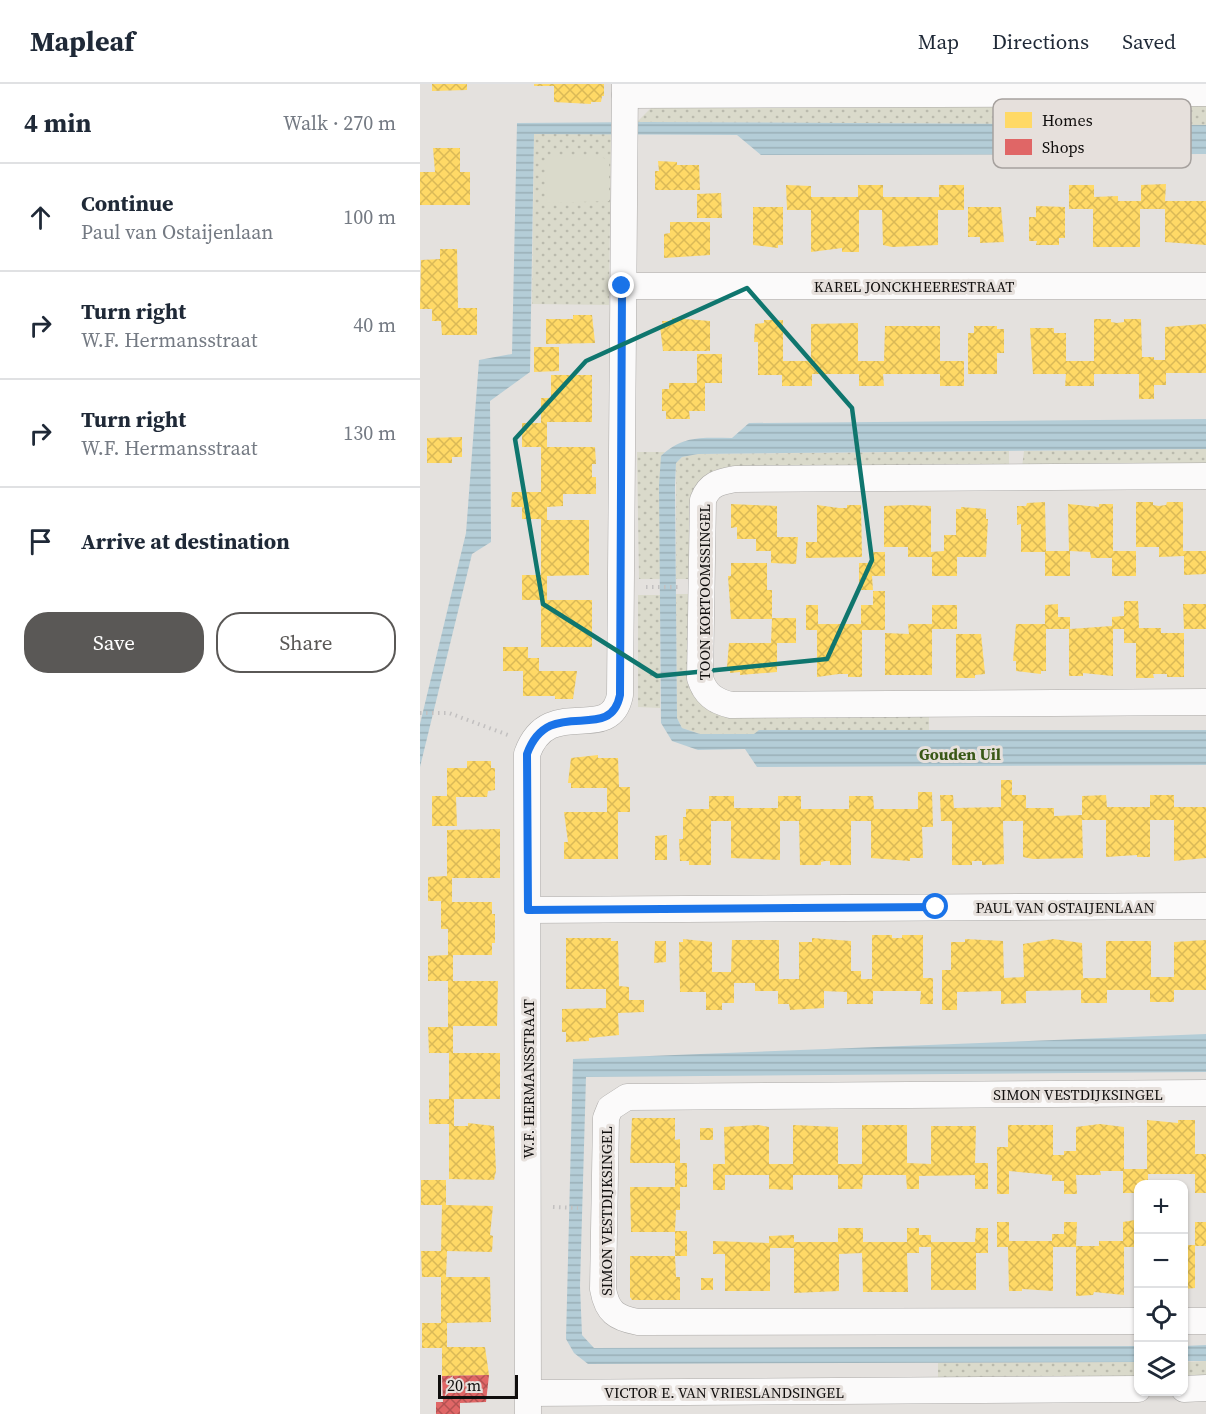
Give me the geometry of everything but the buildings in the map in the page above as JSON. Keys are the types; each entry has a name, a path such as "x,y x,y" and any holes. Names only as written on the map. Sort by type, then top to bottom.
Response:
{"street":[{"path":"531,744 541,730 557,722 590,721 608,716 618,706 620,695 624,109 691,89 1206,93"},
{"name":"KAREL JONCKHEERESTRAAT","path":"622,286 1206,286"},
{"name":"TOON KORTOOMSSINGEL","path":"1206,476 735,479 714,484 707,490 703,500 700,678 709,695 718,702 731,705 1206,702"},
{"name":"W.F. HERMANSSTRAAT","path":"528,1403 527,754 531,744"},
{"name":"PAUL VAN OSTAIJENLAAN","path":"528,910 1206,906"},
{"name":"SIMON VESTDIJKSINGEL","path":"1134,1321 650,1322 619,1317 609,1310 603,1289 606,1118 610,1108 627,1096 1206,1093"},
{"path":"1188,1321 1206,1321"},
{"path":"1188,1389 1206,1388"},
{"name":"VICTOR E. VAN VRIESLANDSINGEL","path":"528,1403 920,1403 1134,1389"}],"path":[{"path":"641,588 687,586"},
{"path":"420,713 449,713 531,744"},
{"path":"550,1208 581,1208"}],"highlighted area":[{"path":"747,288 852,408 872,560 827,659 657,676 543,604 515,439 586,361"}],"shaded area":[{"path":"993,103 993,124 637,122 653,106"},
{"path":"1191,103 1206,103 1206,125 1191,125"},
{"path":"534,134 611,134 609,305 532,304"},
{"path":"552,156 601,156 609,162 609,201 547,203 545,164"},
{"path":"1206,449 1206,469 1022,468 1024,451"},
{"path":"1009,451 1009,468 694,490 689,505 690,579 676,579 676,463 682,457 698,454"},
{"path":"637,452 665,452 661,456 660,579 639,579"},
{"path":"676,594 688,594 690,685 697,700 707,708 929,714 929,730 760,730 755,734 700,734 682,728 677,718"},
{"path":"638,595 660,595 660,708 638,707"},
{"path":"1206,1361 1206,1380 1188,1380 1188,1362"},
{"path":"1134,1362 1134,1380 938,1380 938,1363"}],"water":[{"path":"517,123 993,124 993,154 761,155 737,135 534,134 530,372 490,401 491,542 472,554 420,767 420,724 466,533 479,360 512,354"},
{"path":"1191,125 1206,125 1206,154 1191,154"},
{"path":"1206,419 1206,449 698,454 682,457 676,463 675,486 677,718 682,728 700,734 754,734 759,730 1206,730 1206,765 757,767 745,749 698,750 672,741 661,723 659,485 661,456 677,444 694,439 732,438 749,423"},
{"path":"1206,1034 1206,1072 586,1077 580,1286 582,1335 594,1348 1134,1346 1134,1362 588,1364 574,1353 566,1339 573,1059"},
{"path":"1206,1345 1206,1361 1188,1361 1188,1346"}],"district":[{"name":"Gouden Uil","path":"960,754"}],"route":[{"path":"622,286 622,678 620,695 618,706 608,716 590,721 557,722 541,730 531,744 527,754 528,910 936,907"}]}
